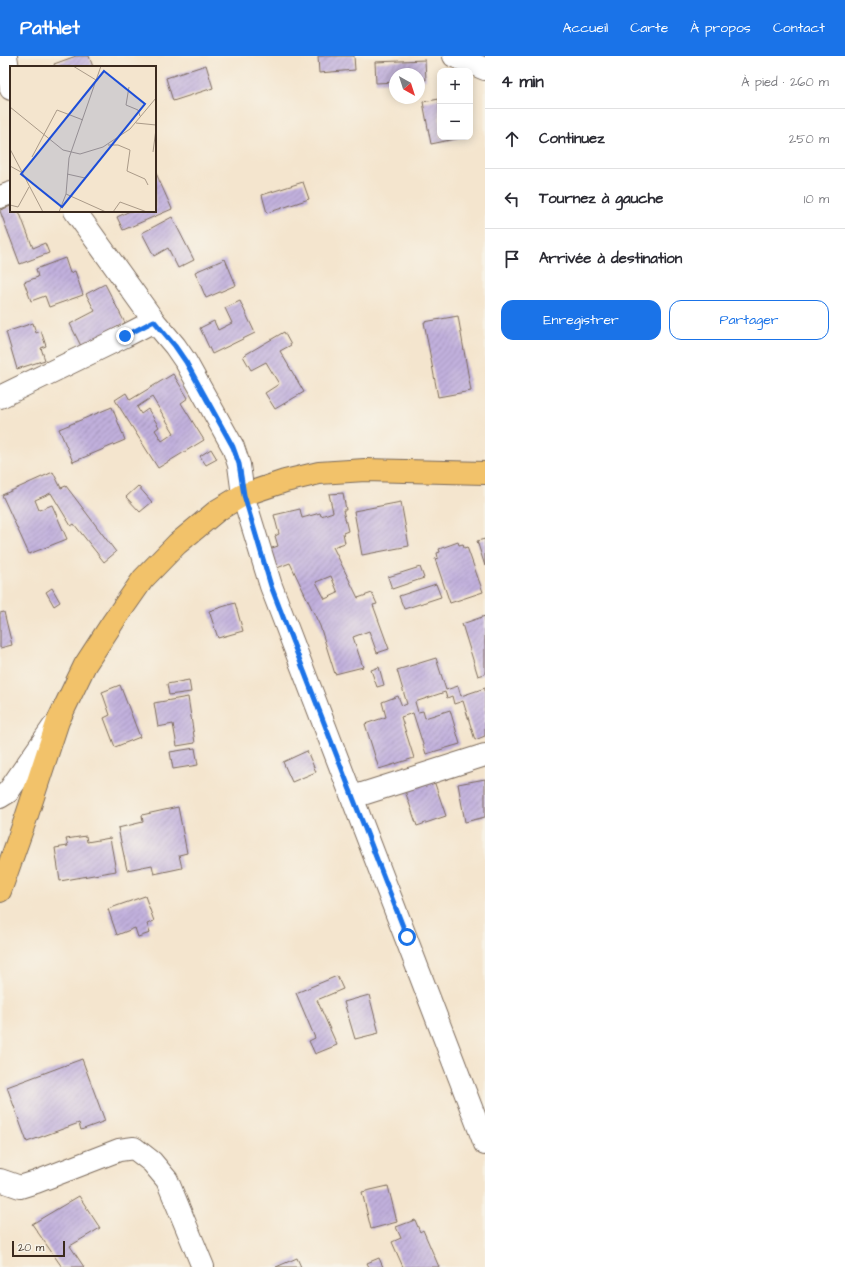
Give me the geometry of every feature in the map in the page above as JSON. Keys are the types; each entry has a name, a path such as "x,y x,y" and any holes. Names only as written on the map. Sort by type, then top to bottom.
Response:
{"highway":[{"path":"0,891 58,721 86,665 113,622 143,579 177,544 218,510 244,495 285,481 319,473 365,470 485,473"}],"street":[{"path":"6,56 10,82"},
{"path":"454,56 485,69"},
{"path":"0,197 10,193"},
{"path":"76,212 154,321 186,362 233,447 239,464 244,495 271,586 485,1144"},
{"path":"0,397 154,321"},
{"path":"0,797 8,792 58,721"},
{"path":"353,797 485,755"},
{"path":"0,1180 20,1187 119,1150 134,1148 152,1162 167,1180 203,1267"}],"building":[{"path":"76,56 89,56 93,66 55,66 54,64"},
{"path":"318,56 354,56 355,70 319,73"},
{"path":"425,60 426,80 425,68 389,68 389,82 376,83 375,62"},
{"path":"206,65 213,88 173,101 166,78"},
{"path":"437,99 437,140 450,140 431,144 423,104 425,104 425,102"},
{"path":"156,173 172,209 123,230 117,217 128,212 156,212"},
{"path":"303,182 309,199 267,213 262,195"},
{"path":"10,206 10,212 19,212 33,248 45,243 49,253 20,264 0,210"},
{"path":"172,217 194,260 178,268 168,248 154,256 142,233"},
{"path":"65,258 70,273 75,271 83,295 49,307 45,296 31,301 24,282 38,277 36,269"},
{"path":"225,259 236,285 206,298 195,272"},
{"path":"105,284 125,323 81,346 70,324 95,311 86,294"},
{"path":"240,301 255,333 212,354 200,328 214,321 218,330 232,323 225,308"},
{"path":"458,316 471,391 438,397 424,322"},
{"path":"33,323 36,333 41,331 46,346 41,348 45,360 17,369 6,332"},
{"path":"284,332 291,345 280,351 304,392 275,409 265,393 279,384 266,362 251,370 243,356"},
{"path":"173,374 188,398 181,403 204,440 158,468 115,400 126,393 130,400","holes":["152,397 174,433 162,441 155,430 159,427 148,409 141,414 137,407"]},
{"path":"112,407 125,440 73,462 59,429"},
{"path":"211,449 217,459 206,465 200,456"},
{"path":"53,472 61,488 66,486 116,552 104,562 74,524 71,526 51,493 35,500 39,510 52,505 67,539 29,554 2,495"},
{"path":"138,486 152,502 140,512 126,497"},
{"path":"343,493 346,510 343,510 348,531 343,533 345,543 333,547 358,598 372,593 377,604 373,605 389,649 377,653 369,631 353,637 363,667 335,674 320,626 290,563 277,568 269,549 278,546 275,536 279,534 274,515 300,509 302,518 320,513 321,516 333,512 329,494","holes":["331,576 338,593 325,599 316,582"]},
{"path":"401,502 409,546 362,555 354,511"},
{"path":"485,539 485,566 477,541"},
{"path":"458,542 459,545 463,544 464,548 467,547 483,592 450,603 435,559 438,558 437,553 440,552 439,549"},
{"path":"420,567 424,578 392,589 388,577"},
{"path":"436,584 441,597 404,609 399,596"},
{"path":"52,588 60,602 54,606 46,592"},
{"path":"235,603 243,631 218,638 209,611"},
{"path":"4,612 12,645 0,648 0,613"},
{"path":"485,616 485,674 478,676 462,624"},
{"path":"436,658 446,690 458,686 461,696 485,688 485,736 475,740 463,701 454,704 452,696 447,698 445,692 415,702 418,712 423,711 425,718 450,710 460,744 426,754 413,713 401,717 414,758 379,769 365,724 386,717 382,702 398,696 402,706 407,704 397,670"},
{"path":"379,667 384,685 377,687 371,670"},
{"path":"189,680 191,692 169,695 167,684"},
{"path":"120,685 140,737 115,747 104,718 110,715 102,692"},
{"path":"188,697 195,743 177,746 173,724 158,727 154,703"},
{"path":"195,748 198,765 173,769 170,752"},
{"path":"307,751 316,772 292,782 283,762"},
{"path":"433,778 446,816 417,826 404,788"},
{"path":"485,779 485,817 465,822 458,784"},
{"path":"178,807 187,853 179,855 182,868 154,874 152,865 127,870 118,828 143,822 142,815"},
{"path":"86,836 87,842 110,838 116,871 60,881 55,848 68,846 66,839"},
{"path":"145,896 154,921 147,924 150,933 138,937 135,928 117,935 108,909"},
{"path":"337,976 343,989 317,1000 337,1045 315,1054 309,1041 315,1038 296,993"},
{"path":"369,995 379,1033 355,1039 344,1002"},
{"path":"82,1059 105,1121 81,1130 79,1123 27,1142 7,1087"},
{"path":"388,1186 397,1222 371,1229 362,1192"},
{"path":"79,1196 100,1228 70,1246 84,1267 62,1267 32,1224"},
{"path":"415,1220 420,1232 423,1230 439,1267 403,1267 392,1242 401,1238 396,1227"},
{"path":"297,1258 301,1267 276,1267"},
{"path":"379,1258 383,1267 369,1267 367,1263"}],"route":[{"path":"125,336 154,321 186,362 233,447 239,464 244,495 271,586 407,937"}]}
